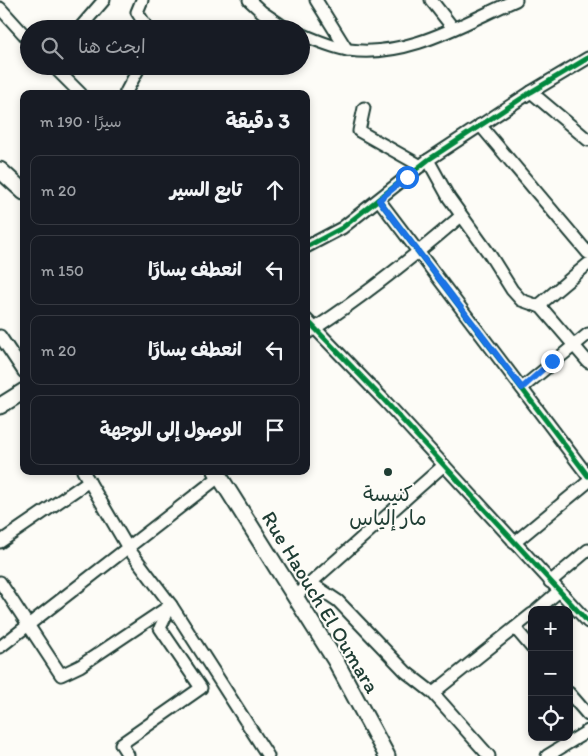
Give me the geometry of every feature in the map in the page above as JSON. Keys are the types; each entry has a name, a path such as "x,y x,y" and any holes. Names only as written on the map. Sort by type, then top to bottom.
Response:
{"main road":[{"path":"0,170 20,188"},
{"path":"0,406 20,394"},
{"name":"Rue Haouch El Oumara","path":"219,475 296,596 387,756"}],"street":[{"path":"87,20 104,0"},
{"path":"142,0 137,12 142,20"},
{"path":"249,0 274,20"},
{"path":"317,0 347,50"},
{"path":"431,0 453,28"},
{"path":"310,37 347,50 379,52 410,47 516,0"},
{"path":"0,8 20,30"},
{"path":"310,245 342,228 425,163 480,125 588,58"},
{"path":"62,75 77,90"},
{"path":"127,90 135,75"},
{"path":"531,92 588,140"},
{"path":"364,108 359,131 425,163 490,255 512,290 521,300 538,306 551,317 588,362"},
{"path":"480,125 588,253"},
{"path":"379,200 588,476"},
{"path":"461,216 418,253 337,315 311,331 444,465 558,592 588,622"},
{"path":"538,306 588,264"},
{"path":"522,388 588,334"},
{"path":"0,336 20,366"},
{"path":"296,596 444,465"},
{"path":"0,647 29,627 217,475"},
{"path":"0,542 86,476 128,548 171,605 268,756"},
{"path":"514,543 588,482"},
{"path":"550,582 588,550"},
{"path":"0,582 61,675 80,666 171,605"},
{"path":"311,583 338,601 392,658 434,693 489,756"},
{"path":"542,606 558,592"},
{"path":"128,755 121,744 201,688 160,628 171,605"},
{"path":"434,693 528,617"},
{"path":"515,628 528,643"},
{"path":"571,696 588,716"},
{"path":"547,756 588,731"}],"cycle path":[{"path":"310,245 342,228 428,160 531,92 588,58"},
{"path":"379,200 588,476"},
{"path":"310,323 384,400 588,622"}],"place":[{"name":"كنيسة مار إلياس","path":"388,472"}],"route":[{"path":"407,177 379,200 522,388 552,361"}]}
